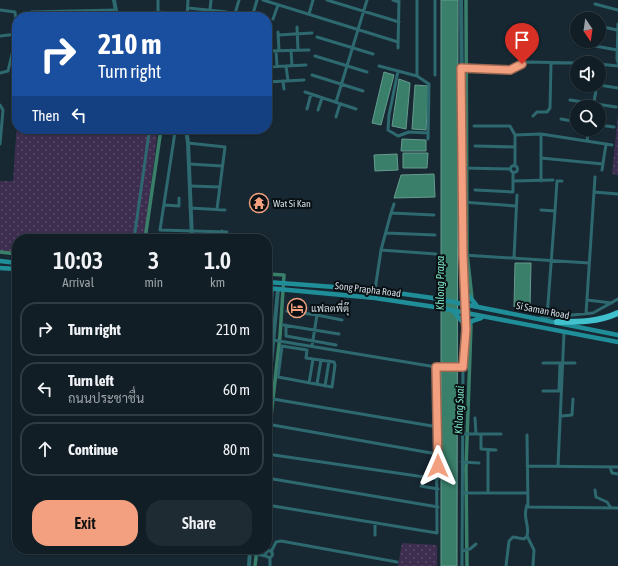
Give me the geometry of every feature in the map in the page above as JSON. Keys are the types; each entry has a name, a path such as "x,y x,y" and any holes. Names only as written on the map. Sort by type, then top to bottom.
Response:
{"highway":[{"path":"558,322 598,320 618,313"}],"main road":[{"path":"0,261 12,262"},
{"path":"0,268 12,269"},
{"name":"Song Prapha Road","path":"272,282 375,290 458,301"},
{"path":"277,283 277,289"},
{"path":"329,286 329,294"},
{"name":"Song Prapha Road","path":"277,289 375,298 465,313"},
{"path":"464,289 462,296 458,301 465,304"},
{"path":"464,289 466,330"},
{"path":"464,289 477,306"},
{"path":"437,308 439,299"},
{"name":"Si Saman Road","path":"465,304 618,334"},
{"path":"466,330 472,321 485,318 487,308"},
{"path":"456,312 466,330"},
{"name":"Si Saman Road","path":"465,313 564,333 618,342"}],"street":[{"path":"31,12 116,10 114,0"},
{"path":"158,0 158,12"},
{"path":"188,0 188,12"},
{"path":"210,10 211,0"},
{"path":"235,12 239,0"},
{"path":"253,12 257,0"},
{"path":"263,0 398,42"},
{"path":"309,14 314,0"},
{"path":"327,0 399,22"},
{"path":"336,102 367,0"},
{"path":"393,0 399,1 398,48"},
{"path":"417,0 417,76"},
{"path":"435,0 435,75"},
{"path":"461,0 463,168 466,202 466,255 464,289"},
{"path":"595,4 618,10"},
{"path":"273,20 278,5"},
{"path":"188,8 227,12"},
{"path":"0,10 15,12"},
{"path":"608,64 617,61 618,24"},
{"path":"297,27 298,50"},
{"path":"606,28 617,30"},
{"path":"277,66 278,34 297,32 312,33"},
{"path":"0,36 12,35"},
{"path":"317,37 373,54"},
{"path":"606,48 617,50"},
{"path":"291,50 292,66"},
{"path":"272,51 310,50"},
{"path":"0,73 8,71 12,54"},
{"path":"315,56 367,72"},
{"path":"461,68 510,70 526,62 570,63"},
{"path":"534,116 537,112 547,112 550,108 551,63"},
{"path":"608,64 618,66"},
{"path":"272,66 306,65"},
{"path":"284,89 286,66"},
{"path":"379,66 417,76 429,84 428,139"},
{"path":"398,71 388,115 388,130 398,136 409,132 428,133"},
{"path":"312,75 363,91"},
{"path":"272,82 304,80"},
{"path":"606,86 618,88"},
{"path":"305,92 356,109"},
{"path":"307,109 311,94"},
{"path":"318,110 322,98"},
{"path":"0,104 3,110 0,144"},
{"path":"336,117 340,104"},
{"path":"606,106 616,106"},
{"path":"561,119 570,121"},
{"path":"474,126 510,126 515,135 515,166 518,170 513,172"},
{"path":"606,126 614,127"},
{"path":"135,234 149,134"},
{"path":"175,134 160,230 227,232"},
{"path":"187,134 191,234"},
{"path":"515,135 541,134 612,145"},
{"path":"541,134 541,181"},
{"path":"587,141 588,136"},
{"path":"188,143 225,147 217,209"},
{"path":"602,170 606,144"},
{"path":"475,146 515,146"},
{"path":"541,158 603,164"},
{"path":"189,164 222,166"},
{"path":"463,168 510,168 515,166"},
{"path":"475,190 514,192 513,172 510,168"},
{"path":"586,314 595,177"},
{"path":"513,181 553,180"},
{"path":"547,317 557,181 562,181"},
{"path":"190,186 220,187"},
{"path":"594,192 618,194"},
{"path":"514,258 517,195"},
{"path":"164,205 179,206 179,198"},
{"path":"466,202 516,206"},
{"path":"375,290 381,250 394,204"},
{"path":"190,208 225,210"},
{"path":"541,210 555,211"},
{"path":"392,213 434,215"},
{"path":"386,233 435,235"},
{"path":"381,250 436,254"},
{"path":"466,255 589,263"},
{"path":"272,317 277,289"},
{"path":"272,347 277,289"},
{"path":"537,318 586,314 618,299"},
{"path":"587,300 612,303"},
{"path":"287,311 342,320"},
{"path":"312,346 317,315"},
{"path":"336,345 286,336 285,325 339,334"},
{"path":"462,566 465,550 465,434 463,367 466,330"},
{"path":"543,391 560,391 564,333"},
{"path":"273,340 438,367 463,367"},
{"path":"282,346 307,350 306,358 321,360 335,363 332,387 278,377 282,346"},
{"path":"308,383 313,359"},
{"path":"317,384 321,360"},
{"path":"325,386 329,361"},
{"path":"543,363 576,363"},
{"path":"558,466 562,416 562,363"},
{"path":"272,506 436,533 438,507 438,367"},
{"path":"272,399 438,427"},
{"path":"562,416 572,415 573,399"},
{"path":"475,418 476,434"},
{"path":"272,425 438,454"},
{"path":"465,434 501,434"},
{"path":"481,434 481,448 496,450"},
{"path":"528,435 527,504 524,516 527,524 527,536 534,550 533,566"},
{"path":"488,450 488,493"},
{"path":"272,454 438,479"},
{"path":"465,462 479,463"},
{"path":"528,466 618,467"},
{"path":"610,467 612,473 618,474"},
{"path":"272,479 438,507"},
{"path":"421,486 438,489"},
{"path":"595,490 596,497 607,502 611,508"},
{"path":"464,493 527,493"},
{"path":"527,504 530,508 618,508"},
{"path":"375,523 376,535"},
{"path":"506,566 508,543 510,539 524,538 527,536"},
{"path":"272,548 276,542 281,541 397,562"},
{"path":"465,550 472,549 476,544"},
{"path":"249,566 252,554"},
{"path":"259,554 268,557"},
{"path":"269,554 270,566"},
{"path":"268,557 272,555 271,554"}],"shaded area":[{"path":"441,0 458,0 457,566 441,566"},
{"path":"384,72 394,75 381,125 372,123"},
{"path":"399,79 410,83 406,129 392,126"},
{"path":"415,85 429,86 426,130 412,129"},
{"path":"618,114 618,175 612,174"},
{"path":"16,134 157,134 145,234 12,234 12,253 0,252 0,181 13,181"},
{"path":"402,139 426,140 426,151 401,151"},
{"path":"403,153 428,153 427,168 403,168"},
{"path":"397,154 398,170 375,171 374,155"},
{"path":"434,174 435,197 394,198 401,175"},
{"path":"515,263 531,263 530,307 514,307"},
{"path":"402,543 437,545 437,566 398,566"}],"waterway":[{"name":"Khlong Suai","path":"466,0 467,253 472,298"},
{"path":"146,234 160,134"},
{"path":"0,252 12,253"},
{"path":"272,274 284,275 280,336 272,407"},
{"name":"Khlong Suai","path":"467,566 466,468 471,326"},
{"path":"255,566 256,554"}],"place":[{"name":"Wat Si Kan","path":"259,203"},
{"name":"แฟลตพี่ตุ๊","path":"297,308"}],"route":[{"path":"438,466 436,367 463,367 466,330 463,255 461,68 510,70 522,64"}],"water label":[{"name":"Khlong Prapa","path":"440,283"}]}
